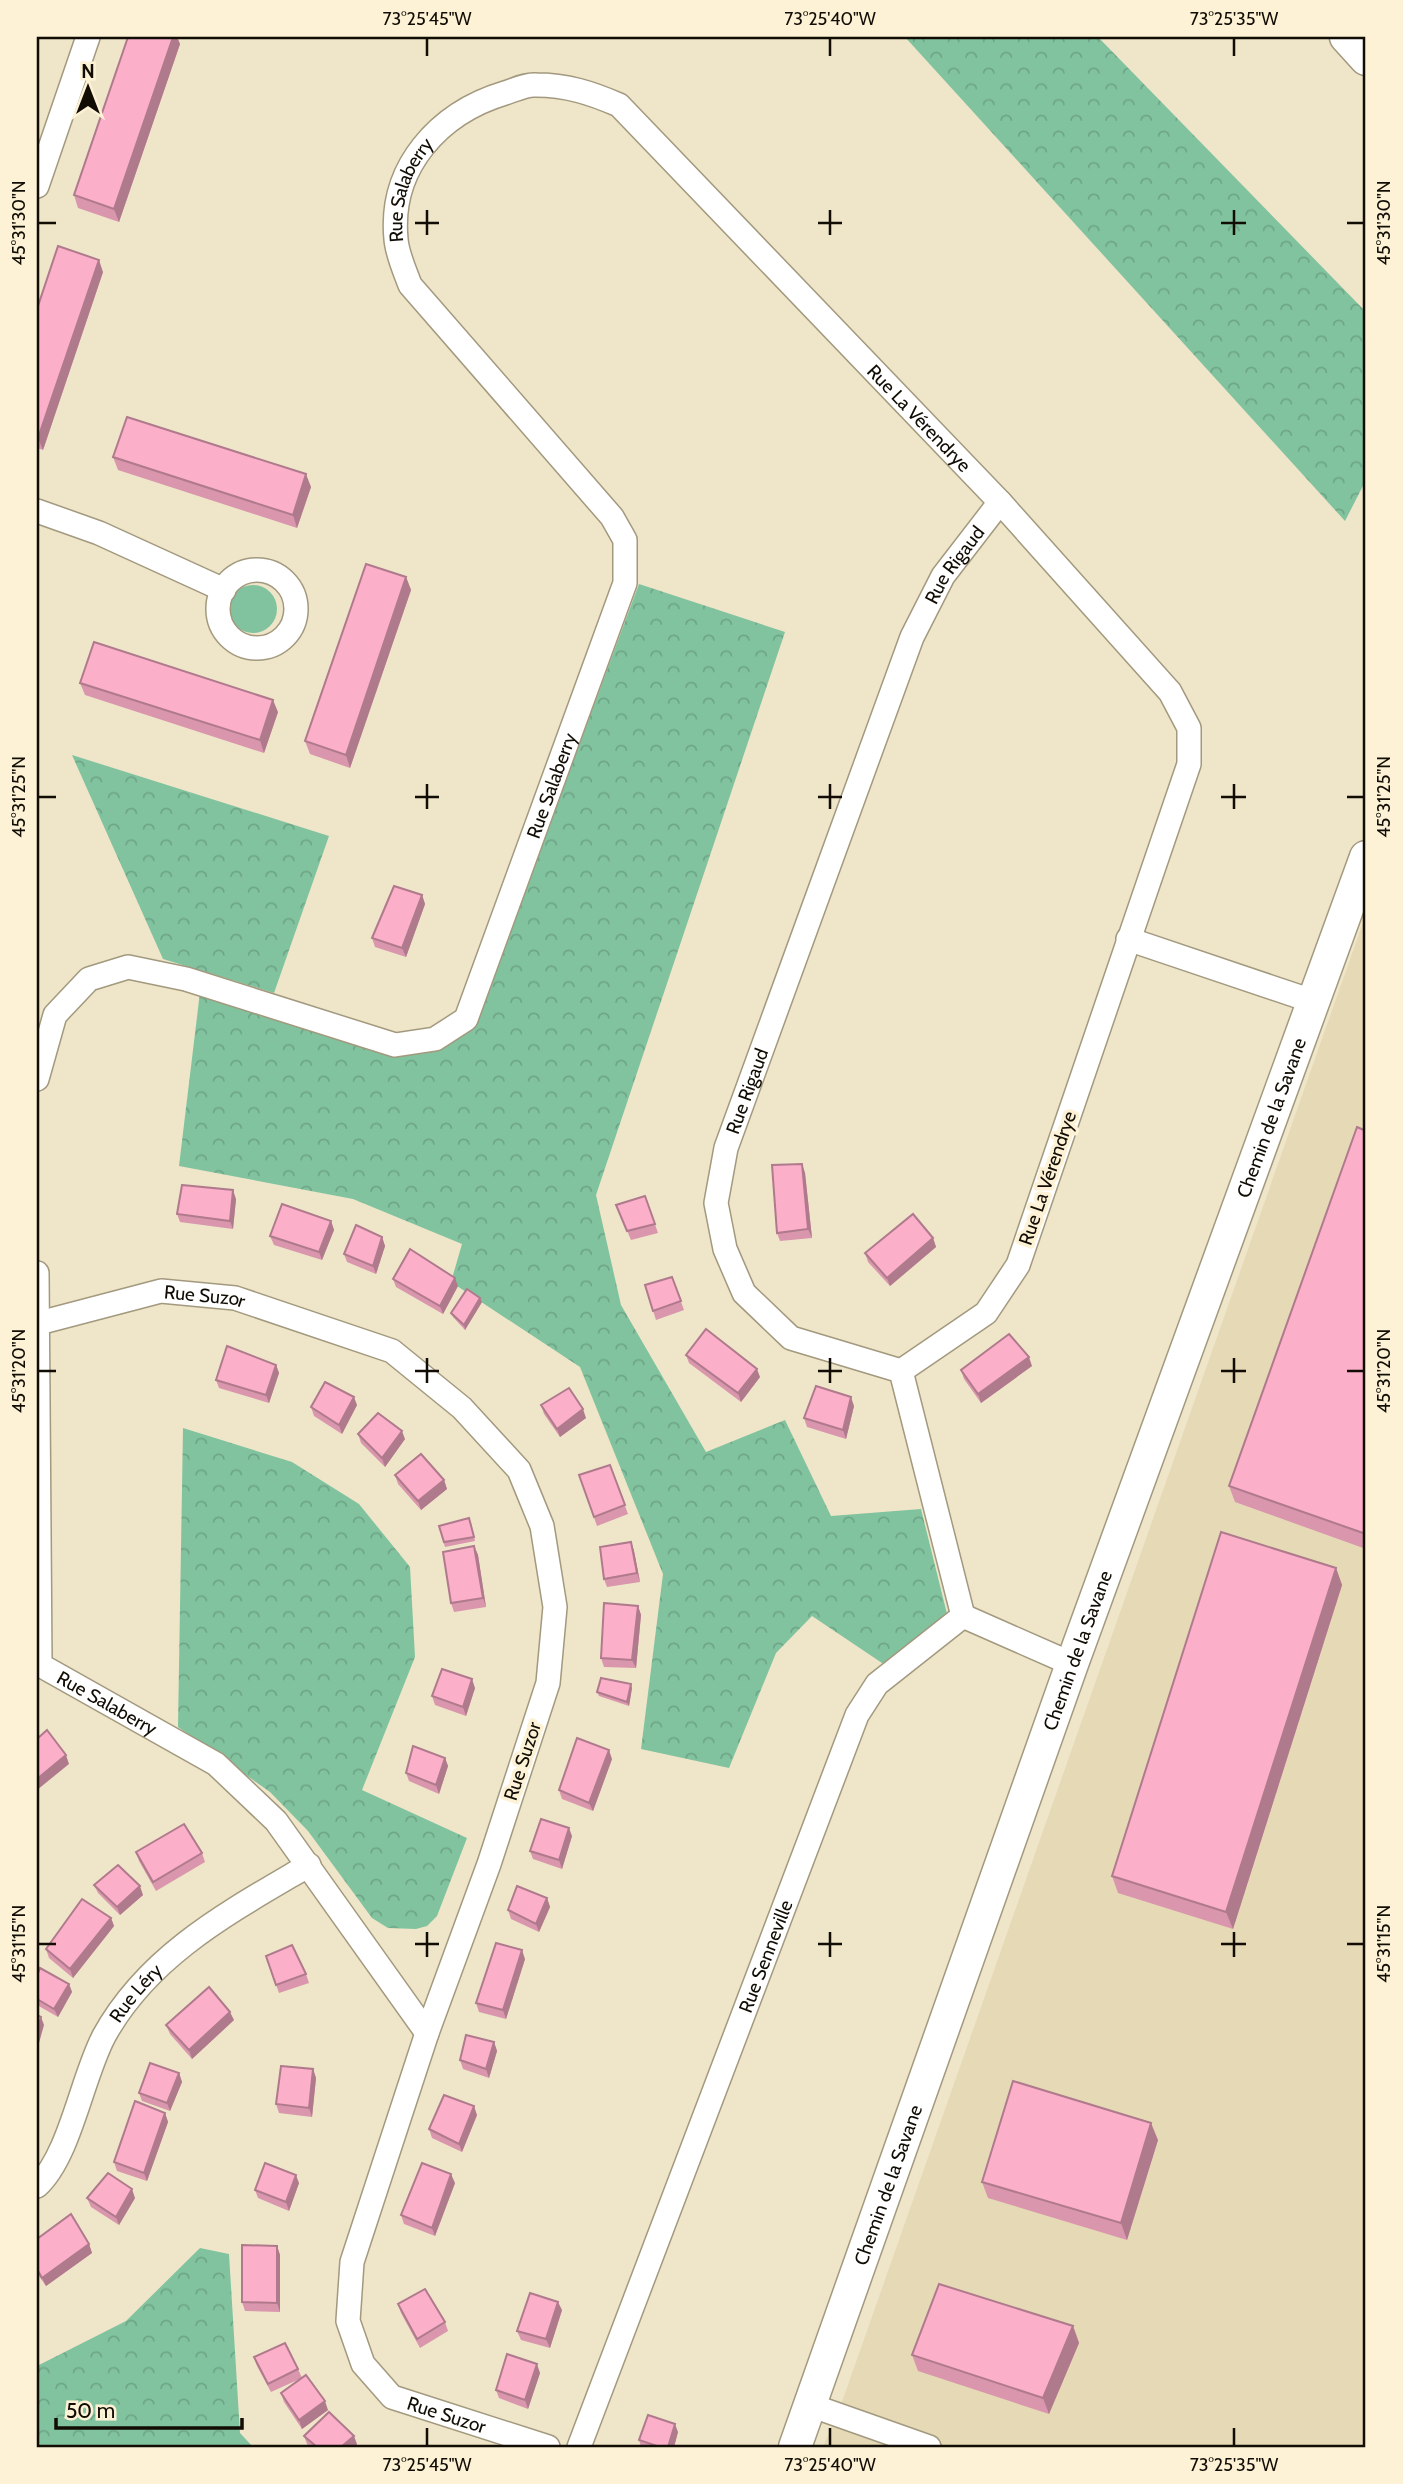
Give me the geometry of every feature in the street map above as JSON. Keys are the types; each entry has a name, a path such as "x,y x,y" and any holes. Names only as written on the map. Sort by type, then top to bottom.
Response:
{"street":[{"path":"37,186 88,37"},
{"path":"1346,37 1366,58"},
{"name":"Rue La Vérendrye","path":"435,130 486,98 533,84 579,88 619,104 1000,502 1170,692 1189,728 1189,764 1018,1265 986,1313 901,1371"},
{"name":"Rue Salaberry","path":"37,1079 55,1015 89,979 128,967 186,979 395,1045 435,1039 466,1018 625,583 625,540 612,517 410,285 396,240 397,201 409,162 435,130"},
{"name":"Rue Rigaud","path":"901,1371 791,1338 744,1293 725,1249 716,1203 726,1148 912,637 943,576 1000,502"},
{"path":"37,511 99,533 224,590"},
{"name":"Chemin de la Savane","path":"795,2447 1072,1664 1366,857"},
{"path":"1128,939 1312,1001"},
{"name":"Rue Salaberry","path":"37,1273 38,1666 216,1765 276,1821 427,2033"},
{"name":"Rue Suzor","path":"39,1323 161,1291 235,1297 391,1351 462,1408 519,1470 542,1526 555,1607 548,1683 489,1864 427,2033 352,2262 348,2321 363,2364 392,2397 548,2447"},
{"path":"901,1371 963,1616 1072,1664"},
{"name":"Rue Senneville","path":"579,2447 857,1715 877,1684 963,1616"},
{"name":"Rue Léry","path":"37,2186 58,2154 103,2038 132,1992 171,1952 237,1907 309,1865"},
{"path":"810,2405 929,2447"}],"shaded area":[{"path":"1366,914 1366,2447 823,2447 843,2399"}],"green space":[{"path":"905,37 1098,37 1366,312 1366,480 1345,521"},
{"path":"639,584 785,632 596,1195 621,1305 706,1452 785,1420 831,1516 921,1509 950,1626 885,1665 812,1616 776,1653 729,1768 641,1749 663,1574 580,1367 451,1282 462,1244 353,1199 179,1166 200,992 404,1056 447,1045 476,1022"},
{"path":"253,585 270,592 277,609 270,626 253,633 236,626 229,609 236,592"},
{"path":"72,755 329,836 274,993 163,959"},
{"path":"183,1428 292,1462 359,1504 410,1567 415,1657 362,1790 467,1838 437,1916 427,1926 416,1929 388,1928 372,1918 308,1831 270,1792 178,1727"},
{"path":"200,2248 229,2254 240,2433 253,2447 37,2447 37,2366 126,2321"}],"building":[{"path":"128,37 173,37 114,209 74,195"},
{"path":"58,246 99,260 38,438 37,309"},
{"path":"127,417 306,474 293,515 113,457"},
{"path":"366,564 406,577 346,755 305,741"},
{"path":"94,642 273,700 260,740 80,683"},
{"path":"394,886 422,895 402,948 372,938"},
{"path":"1357,1127 1366,1131 1366,1534 1229,1486"},
{"path":"802,1164 808,1229 777,1233 772,1165"},
{"path":"182,1185 233,1190 230,1221 177,1214"},
{"path":"645,1196 655,1224 627,1231 616,1205"},
{"path":"282,1204 331,1221 319,1252 270,1236"},
{"path":"913,1214 933,1238 887,1278 865,1253"},
{"path":"356,1225 382,1237 373,1266 344,1254"},
{"path":"410,1249 455,1278 440,1306 393,1279"},
{"path":"672,1277 681,1301 653,1311 645,1285"},
{"path":"467,1289 480,1298 464,1325 451,1313"},
{"path":"706,1329 757,1369 738,1393 686,1355"},
{"path":"1009,1334 1029,1357 978,1394 961,1370"},
{"path":"227,1346 276,1365 266,1395 216,1380"},
{"path":"325,1382 354,1397 339,1425 311,1407"},
{"path":"816,1386 851,1397 843,1430 804,1418"},
{"path":"569,1388 583,1409 557,1429 541,1405"},
{"path":"378,1413 402,1431 382,1458 358,1434"},
{"path":"421,1454 444,1480 418,1501 395,1475"},
{"path":"610,1465 625,1505 594,1517 579,1475"},
{"path":"469,1518 474,1537 444,1542 439,1526"},
{"path":"1221,1532 1336,1568 1226,1912 1112,1876"},
{"path":"631,1542 637,1573 604,1579 600,1547"},
{"path":"474,1546 483,1598 451,1603 443,1552"},
{"path":"604,1603 638,1606 632,1660 601,1658"},
{"path":"442,1669 472,1679 463,1707 432,1696"},
{"path":"601,1678 631,1684 627,1702 597,1692"},
{"path":"47,1730 66,1755 37,1779 37,1739"},
{"path":"577,1738 609,1750 589,1803 559,1790"},
{"path":"413,1746 445,1758 436,1785 406,1773"},
{"path":"541,1819 569,1828 559,1860 530,1851"},
{"path":"184,1824 202,1853 153,1882 136,1852"},
{"path":"118,1865 140,1886 117,1907 94,1885"},
{"path":"517,1886 547,1898 536,1924 508,1910"},
{"path":"82,1899 111,1918 70,1969 46,1949"},
{"path":"496,1943 522,1950 503,2010 476,2003"},
{"path":"292,1945 306,1974 276,1985 266,1956"},
{"path":"40,1968 69,1984 54,2009 37,1999 37,1975"},
{"path":"209,1987 230,2012 189,2050 166,2025"},
{"path":"37,2015 41,2017 37,2031"},
{"path":"466,2035 494,2042 486,2069 460,2060"},
{"path":"150,2063 179,2073 167,2103 139,2093"},
{"path":"281,2066 313,2069 309,2108 276,2104"},
{"path":"1013,2081 1151,2123 1121,2223 982,2182"},
{"path":"444,2095 474,2106 459,2144 429,2129"},
{"path":"135,2101 165,2113 144,2173 114,2162"},
{"path":"265,2163 296,2175 286,2202 255,2190"},
{"path":"422,2163 451,2174 432,2228 401,2215"},
{"path":"108,2173 132,2189 116,2217 87,2198"},
{"path":"71,2214 89,2244 42,2278 37,2269 37,2239"},
{"path":"242,2245 277,2246 277,2303 242,2302"},
{"path":"939,2284 1073,2326 1043,2398 912,2355"},
{"path":"425,2289 445,2322 417,2339 398,2304"},
{"path":"530,2293 558,2302 546,2339 517,2331"},
{"path":"285,2343 298,2369 268,2384 254,2357"},
{"path":"507,2354 537,2364 525,2400 496,2390"},
{"path":"306,2375 325,2401 299,2420 281,2393"},
{"path":"329,2412 354,2436 341,2447 317,2447 304,2436"},
{"path":"648,2415 675,2424 668,2447 639,2440"}]}
